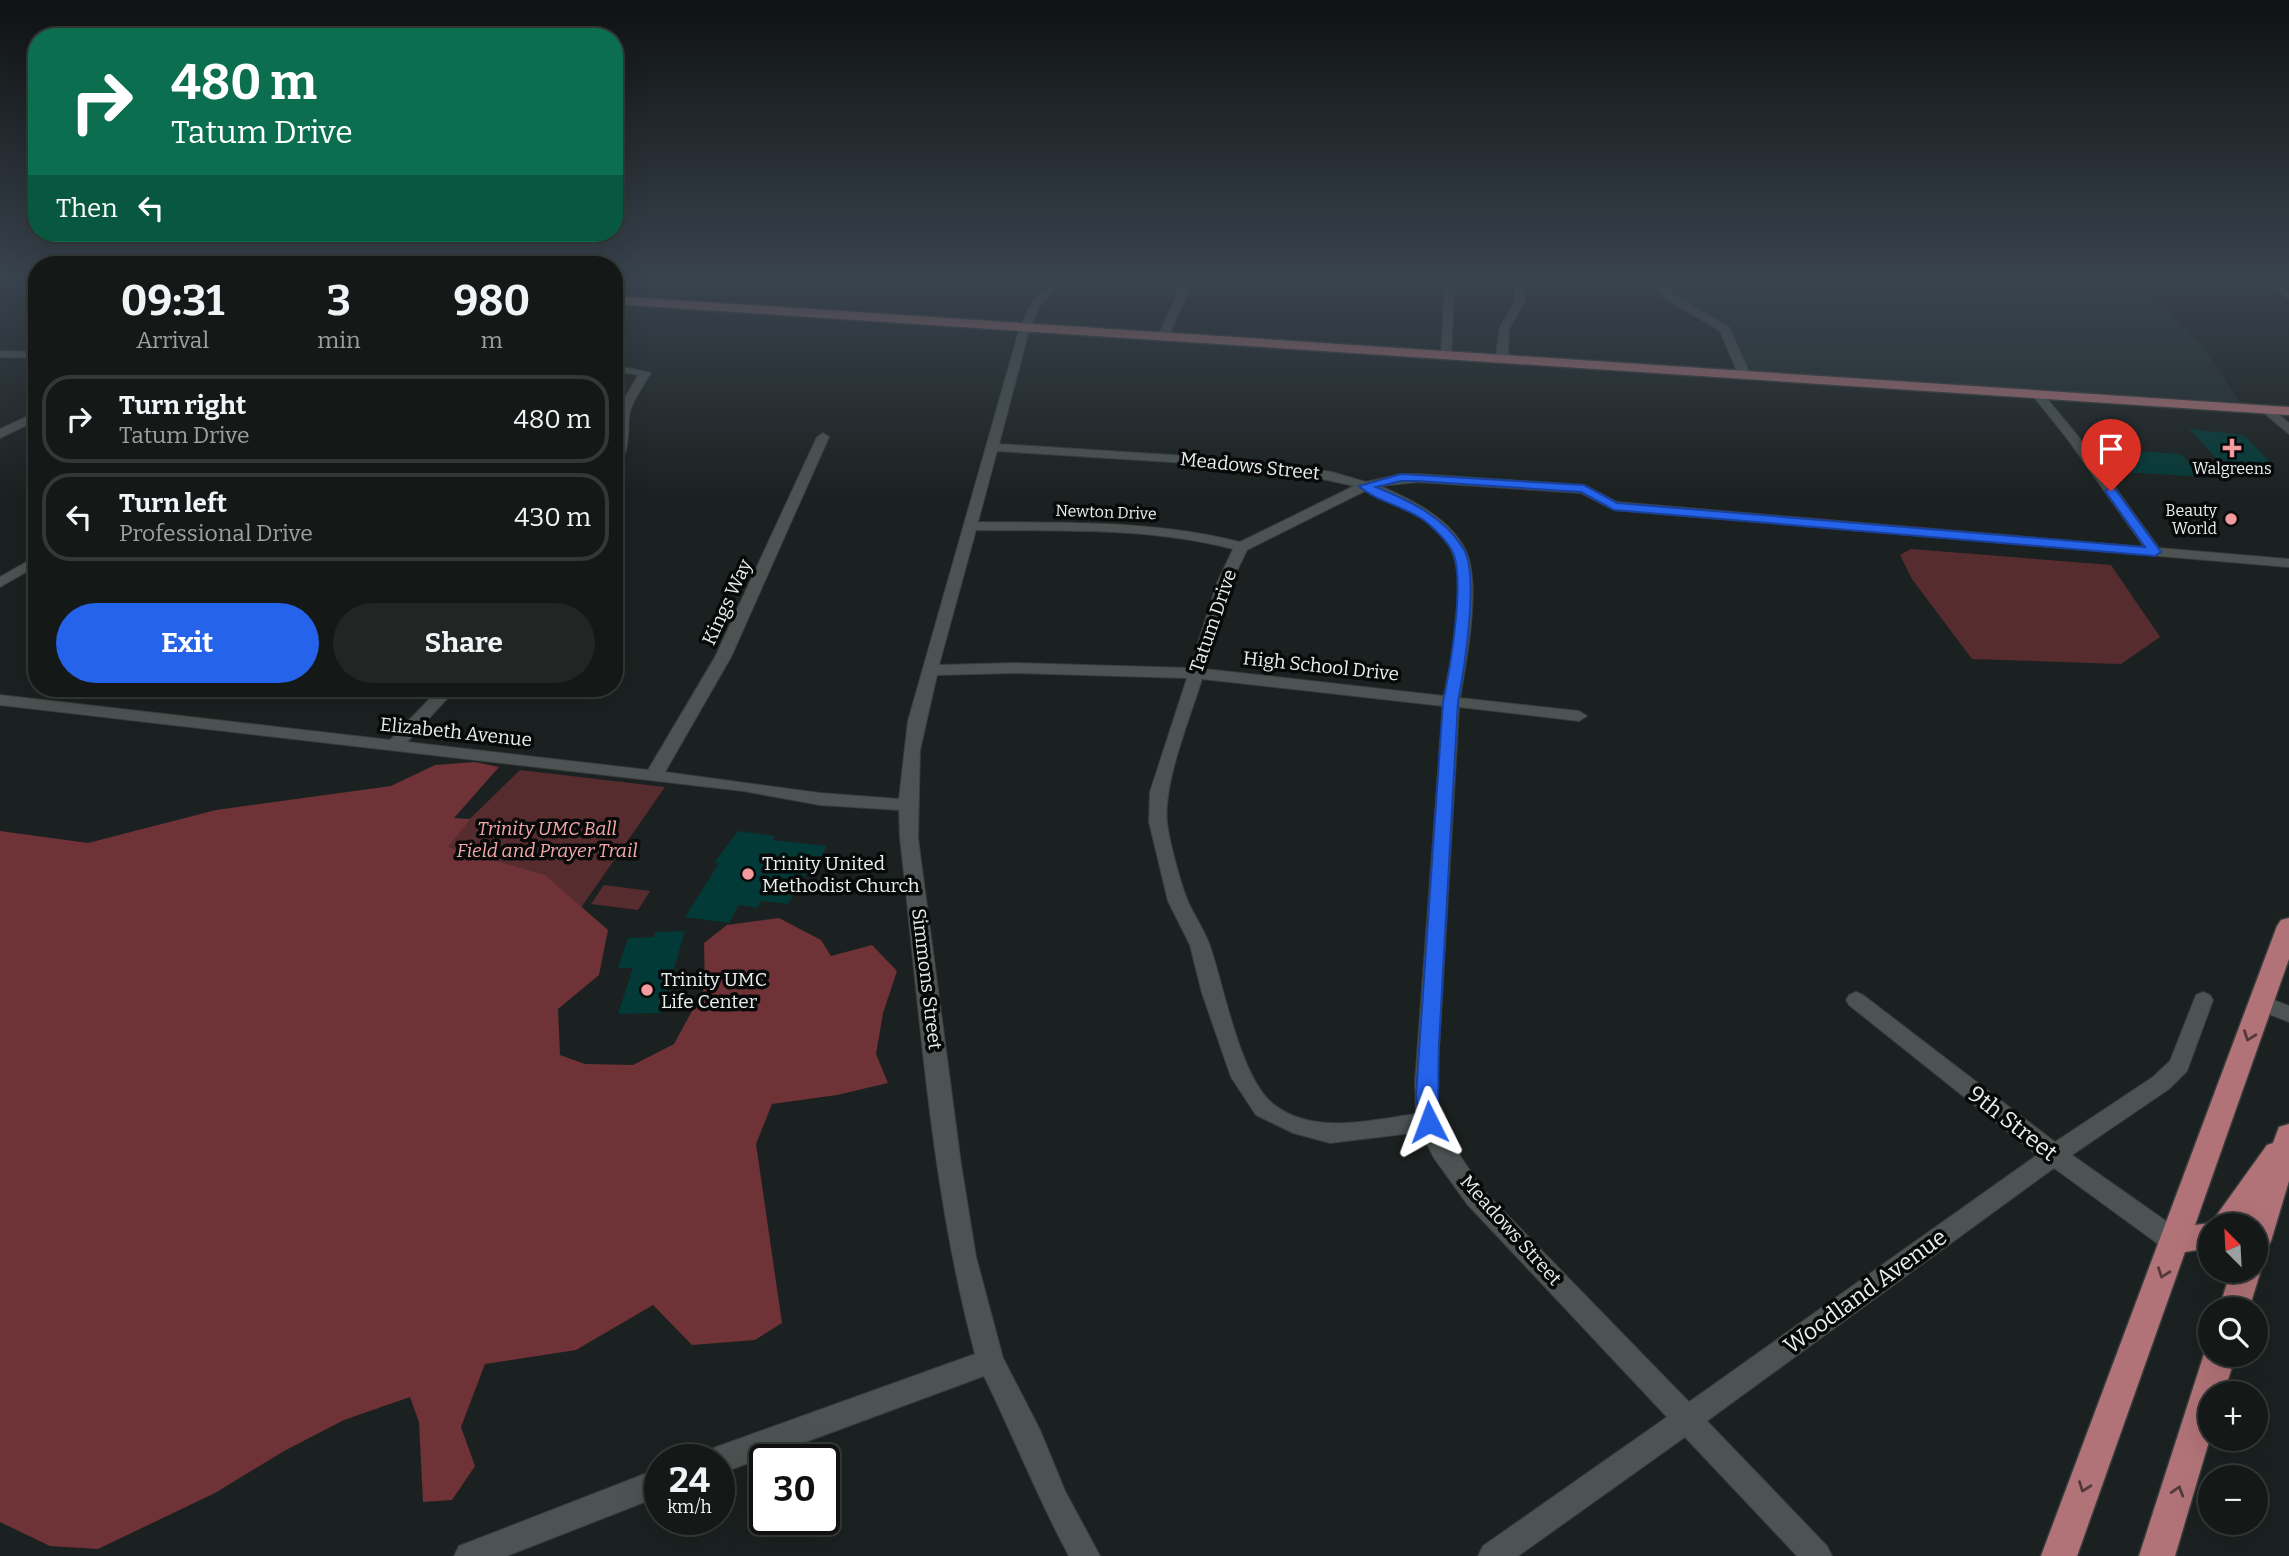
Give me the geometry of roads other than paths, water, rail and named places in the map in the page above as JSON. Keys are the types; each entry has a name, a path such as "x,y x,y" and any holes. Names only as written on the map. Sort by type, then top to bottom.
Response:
{"main road":[{"path":"1396,353 2289,411"},
{"path":"2059,1556 2289,926"},
{"path":"2234,1213 2289,1136"},
{"path":"2265,1213 2289,1136"},
{"path":"2174,1241 2198,1237"},
{"path":"2157,1556 2216,1367"}],"street":[{"name":"Simmons Street","path":"1018,353 968,526 910,748 909,838 949,1164 964,1257 990,1361 1030,1440 1055,1501 1084,1556"},
{"path":"1502,353 1502,359"},
{"path":"1735,353 1745,376"},
{"path":"0,354 28,355"},
{"path":"623,369 645,373 624,410 623,426"},
{"path":"2039,396 2073,438 2155,552"},
{"path":"2268,410 2289,430"},
{"path":"0,434 28,420"},
{"name":"Kings Way","path":"653,777 723,657 824,437"},
{"name":"Meadows Street","path":"993,447 1074,449 1288,467 1324,473 1365,486 1410,506 1431,520 1453,542 1463,561 1464,590 1459,660 1451,702 1426,1095 1429,1122 1441,1147 1475,1197 1817,1556"},
{"name":"Tatum Drive","path":"1429,1122 1330,1134 1293,1124 1264,1109 1242,1077 1212,993 1200,945 1178,901 1158,822 1159,792 1224,583 1241,547 1365,486 1401,478 1418,478 1584,489 1614,506 2289,563"},
{"name":"Newton Drive","path":"968,526 1163,531 1214,538 1241,547"},
{"path":"0,583 28,566"},
{"name":"High School Drive","path":"931,670 1015,668 1195,673 1579,716"},
{"path":"393,747 440,697"},
{"name":"Elizabeth Avenue","path":"0,700 775,790 820,799 908,805"},
{"name":"9th Street","path":"1856,1000 2054,1155 2174,1241"},
{"name":"Woodland Avenue","path":"1493,1556 1836,1314 2054,1155 2161,1083 2179,1065 2203,1000"},
{"path":"2261,1003 2289,1014"},
{"path":"735,1454 990,1361"},
{"path":"469,1556 644,1488"}],"place":[{"name":"Walgreens","path":"2232,448"},
{"name":"Beauty World","path":"2231,519"},
{"name":"Trinity United Methodist Church","path":"748,874"},
{"name":"Trinity UMC Life Center","path":"647,990"}],"park label":[{"name":"Trinity UMC Ball Field and Prayer Trail","path":"547,839"}]}
